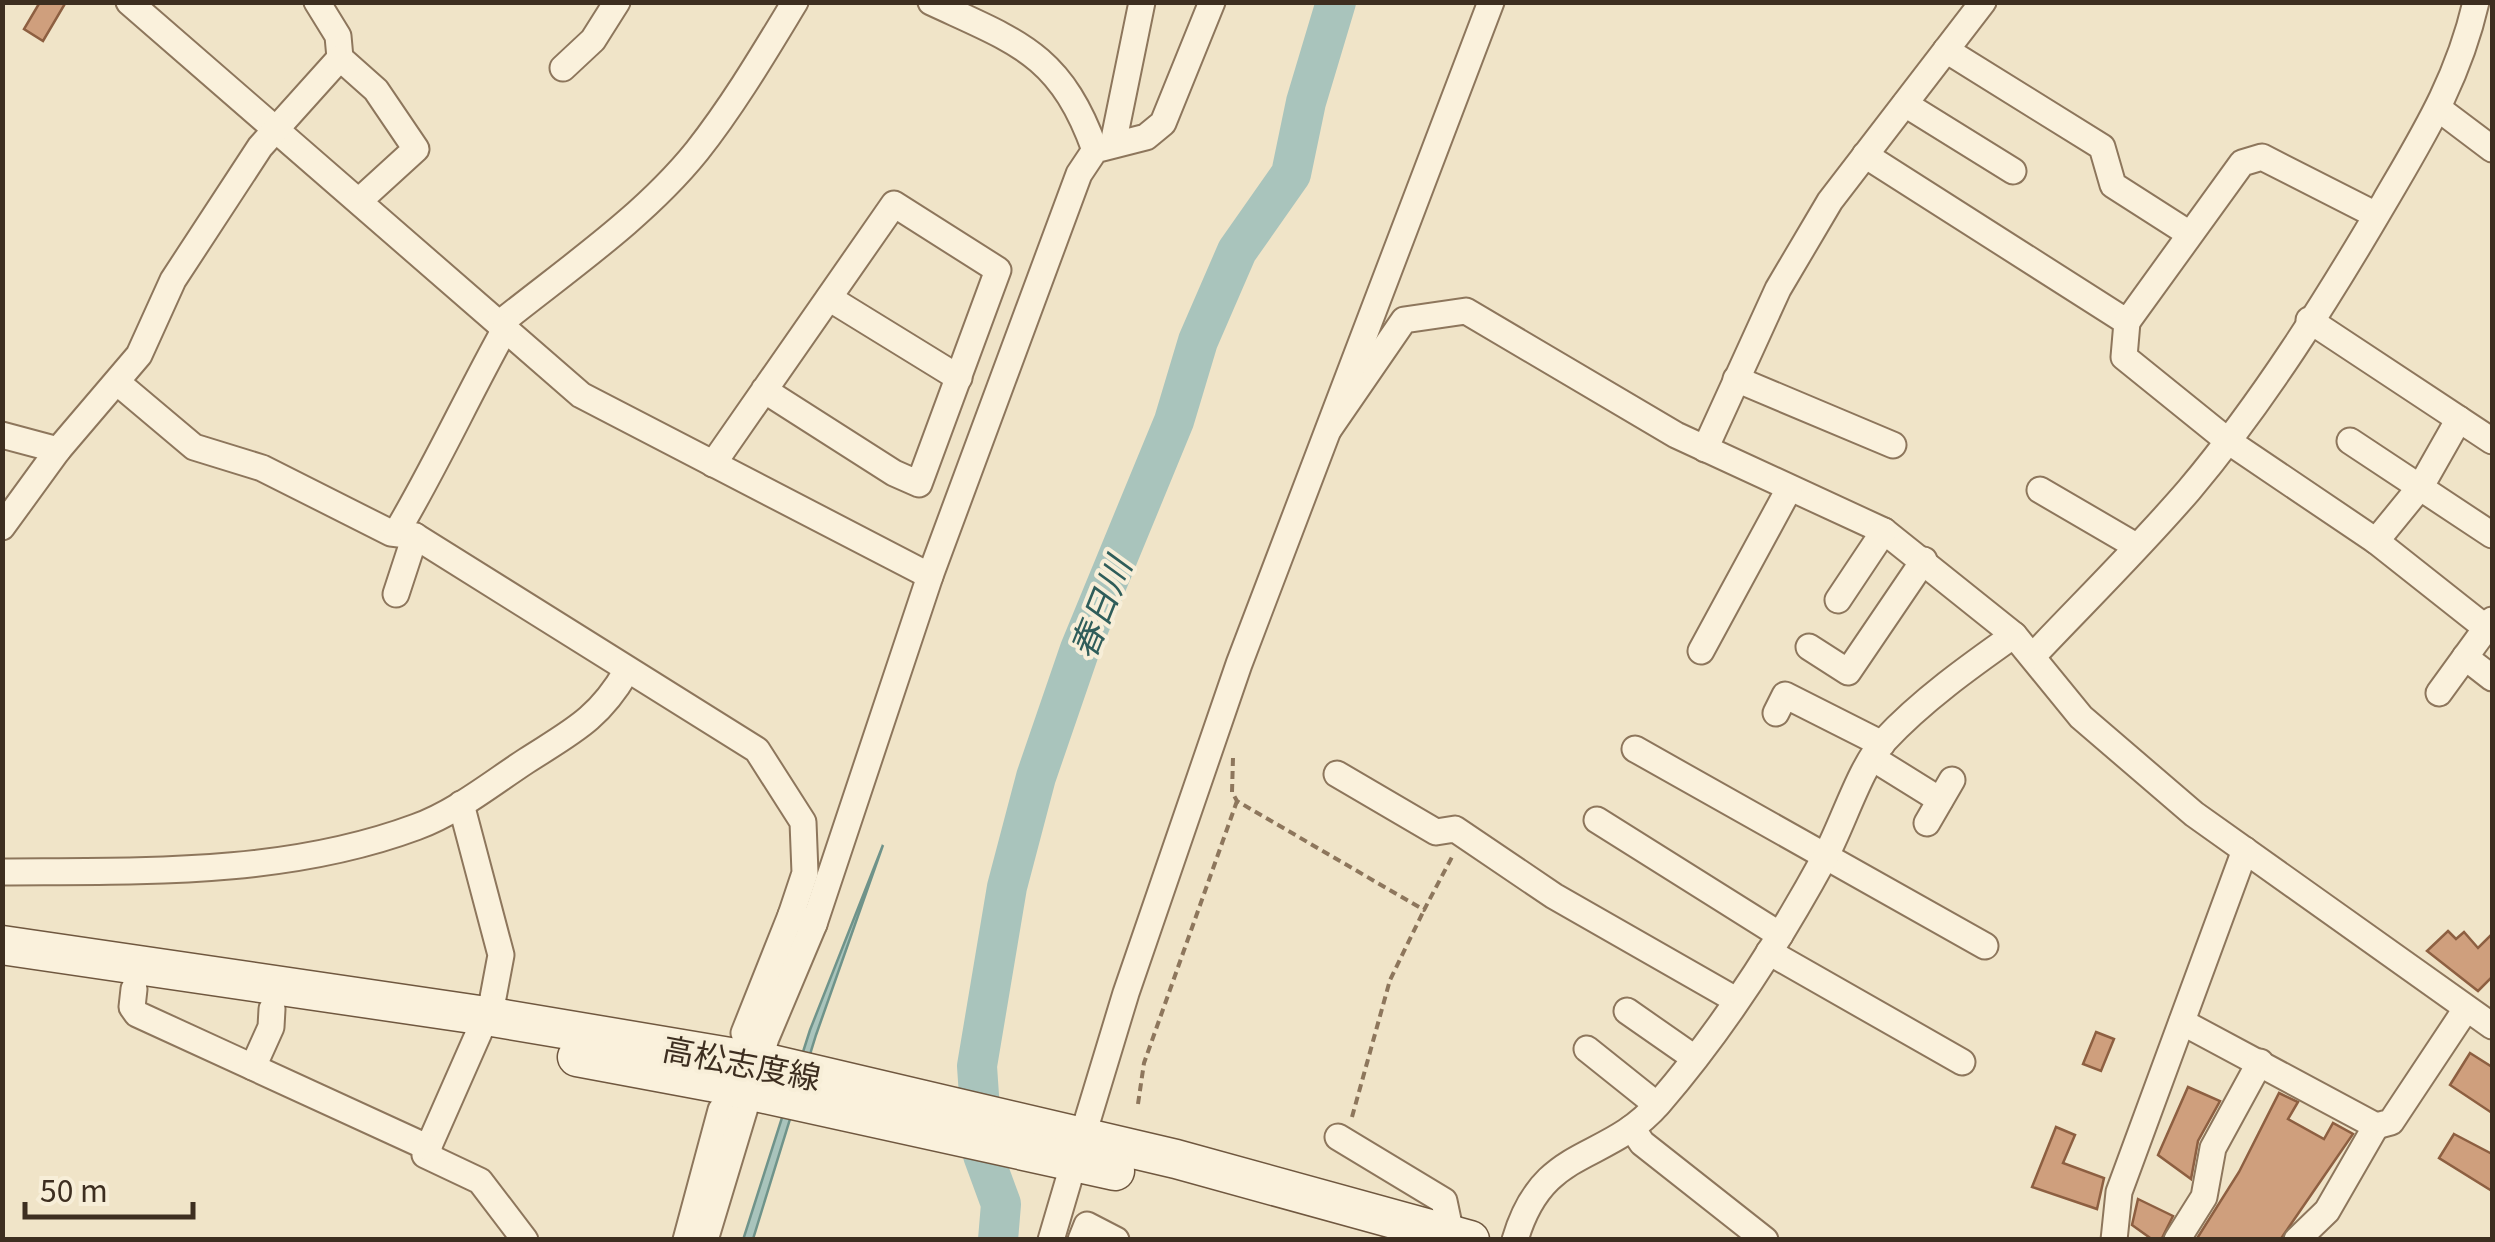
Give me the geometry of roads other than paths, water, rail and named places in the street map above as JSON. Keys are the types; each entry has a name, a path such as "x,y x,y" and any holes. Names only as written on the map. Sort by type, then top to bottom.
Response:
{"main road":[{"name":"高松志度線","path":"2,945 751,1076 1460,1237"},
{"name":"高松志度線","path":"2,970 272,1009 480,1027"},
{"name":"高松志度線","path":"1071,1149 1379,1240"}],"street":[{"path":"129,2 581,395 814,512 930,576"},
{"path":"317,2 338,36 340,58 376,90 416,149 359,201"},
{"path":"562,68 594,40 617,2"},
{"path":"396,594 406,535 502,326 606,239 695,153 747,81 795,2"},
{"path":"931,2 1027,46 1067,90 1104,147"},
{"path":"705,1240 751,1076 802,919 1079,174 1104,147 1142,2"},
{"path":"1104,147 1146,137 1164,123 1212,2"},
{"path":"1051,1240 1071,1149 1182,824 1491,2"},
{"path":"1705,449 1778,289 1830,201 1982,2"},
{"path":"2033,656 2228,441 2376,216 2438,110 2463,56 2476,2"},
{"path":"1946,50 2102,147 2113,185 2188,233"},
{"path":"2,527 58,450 139,354 174,280 260,147 340,58"},
{"path":"1905,104 2014,171"},
{"path":"2438,110 2492,148"},
{"path":"1865,155 2128,322"},
{"path":"2376,216 2262,156 2242,163 2188,233 2128,322 2124,358 2228,441 2376,541 2489,624 2439,693"},
{"path":"713,464 764,390 828,298 894,204 998,270 920,484 764,390"},
{"path":"828,298 959,378"},
{"path":"1329,429 1404,320 1466,311 1705,449 1884,531 2014,635 2081,717 2194,814 2492,1026"},
{"path":"2309,320 2492,441"},
{"path":"1736,379 1893,445"},
{"path":"118,383 194,447 262,468 406,535 758,750 803,822 802,919"},
{"path":"2376,541 2420,486 2459,419"},
{"path":"2,435 58,450"},
{"path":"2350,441 2492,535"},
{"path":"1701,651 1748,586 1789,489"},
{"path":"2040,490 2136,546"},
{"path":"1838,600 1884,531"},
{"path":"1809,647 1848,672 1924,560"},
{"path":"1515,1240 1524,1208 1546,1178 1632,1128 1657,1105 1736,1000 1775,943 1825,856 1878,751 1969,666 2014,635"},
{"path":"2465,657 2492,678"},
{"path":"2,872 192,871 280,860 416,827 460,804 585,725 609,701 626,672"},
{"path":"1776,712 1786,695 1946,790 1927,823"},
{"path":"1635,750 1986,946"},
{"path":"1337,774 1436,832 1455,829 1554,896 1736,1000"},
{"path":"460,804 500,955 471,1056 425,1155 480,1182 525,1240"},
{"path":"1597,820 1775,943 1962,1062"},
{"path":"2121,1237 2119,1192 2244,850"},
{"path":"134,989 132,1007 138,1014 429,1148"},
{"path":"253,1067 271,1027 272,1009"},
{"path":"1627,1010 1693,1057"},
{"path":"2182,1022 2376,1126 2391,1122 2466,1010"},
{"path":"1586,1049 1657,1105"},
{"path":"2176,1240 2204,1197 2213,1148 2260,1062"},
{"path":"686,1240 751,1076"},
{"path":"2297,1240 2327,1212 2376,1126"},
{"path":"1632,1128 1642,1143 1766,1240"},
{"path":"1342,1138 1444,1201 1460,1237"},
{"path":"1080,1240 1087,1225 1116,1240"}],"water":[{"path":"883,845 816,1035 753,1239 743,1240 810,1030"}],"waterway":[{"name":"春日川","path":"998,1240 1001,1204 983,1155 977,1066 1007,887 1036,777 1080,649 1174,421 1198,341 1237,251 1291,174 1306,102 1336,2"}]}
